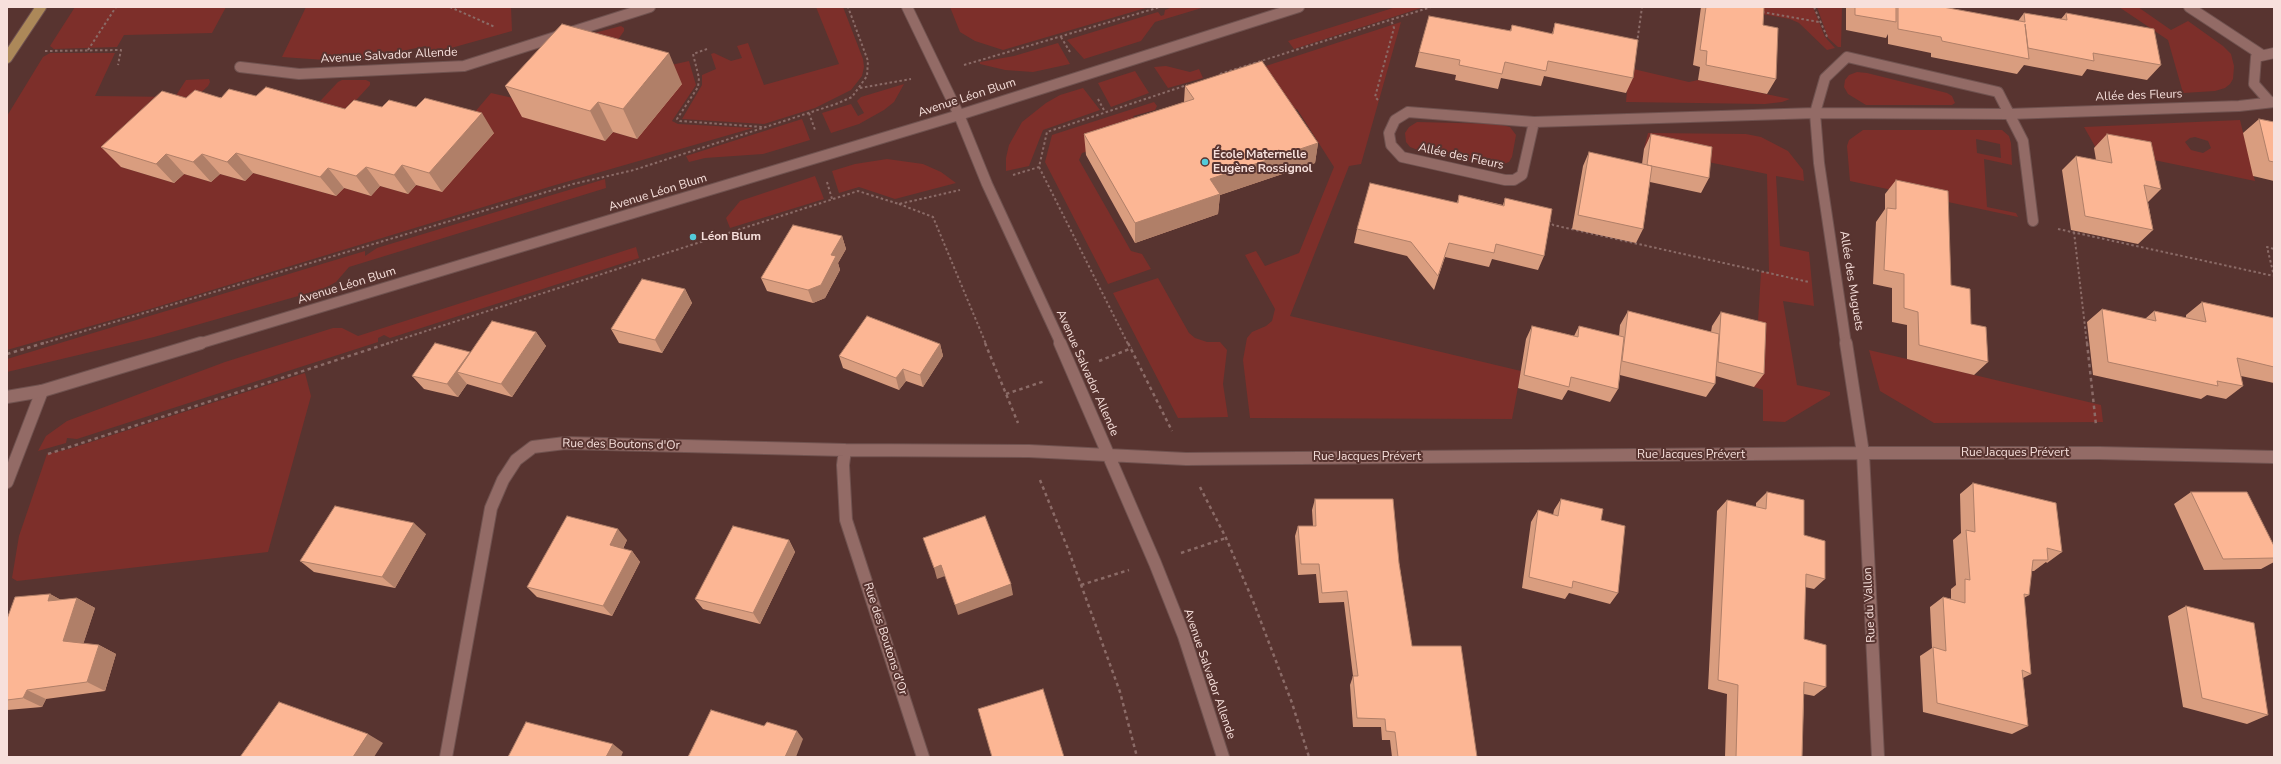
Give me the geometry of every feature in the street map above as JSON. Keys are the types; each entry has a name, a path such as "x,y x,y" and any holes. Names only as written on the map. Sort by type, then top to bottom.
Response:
{"main road":[{"path":"7,58 41,7"}],"street":[{"name":"Avenue Salvador Allende","path":"240,67 299,74 464,66 650,7"},
{"name":"Avenue Salvador Allende","path":"907,7 959,115 987,184 1108,454 1184,636 1223,757"},
{"name":"Avenue Léon Blum","path":"7,397 42,391 959,115 1083,74 1299,7"},
{"path":"2190,7 2262,55 2274,53"},
{"name":"Allée des Fleurs","path":"2262,55 2256,57 2254,84 2272,102"},
{"path":"1815,113 1825,78 1847,57 1998,92 2023,141 2033,221"},
{"name":"Allée des Fleurs","path":"1534,122 1522,175 1514,180 1505,180 1402,157 1391,145 1389,133 1395,120 1408,112 1534,122 1815,113 2009,114 2239,106 2272,102"},
{"name":"Allée des Muguets","path":"1815,113 1819,163 1863,453"},
{"path":"7,482 42,391"},
{"name":"Avenue Léon Blum","path":"7,402 21,395"},
{"name":"Rue des Boutons d'Or","path":"446,757 491,508 503,480 516,460 533,447 566,442 845,450 1108,454"},
{"name":"Rue des Boutons d'Or","path":"845,450 843,465 846,520 923,757"},
{"name":"Rue Jacques Prévert","path":"1108,454 1186,459 1863,453 2099,453 2274,457"},
{"name":"Rue du Vallon","path":"1863,453 1878,757"}],"path":[{"path":"87,51 116,7"},
{"path":"450,7 492,26 540,41"},
{"path":"7,354 132,318 573,184 634,170 836,104 852,97 860,88 867,76 868,61 848,7"},
{"path":"860,88 938,74 979,60 1003,55 1160,7"},
{"path":"1217,76 1432,7"},
{"path":"1636,49 1642,7"},
{"path":"1814,7 1827,38 1847,57"},
{"path":"1758,11 1819,22"},
{"path":"1391,20 1394,28 1375,98 1395,120"},
{"path":"707,49 693,54 700,78 698,86 677,119 680,121 764,127"},
{"path":"54,51 121,50 118,65"},
{"path":"12,471 45,455 131,425 858,191 899,204 987,184 1039,167 1047,132 1195,83"},
{"path":"1544,214 1553,225 1839,289"},
{"path":"2033,221 2034,224 2274,276 2268,247 2274,248"},
{"path":"2074,232 2099,453"}],"shaded area":[{"path":"75,7 226,7 212,33 124,35 117,47 54,49 50,46"},
{"path":"306,7 511,7 512,31 426,55 426,46 402,51 402,58 325,60 282,57"},
{"path":"816,7 843,7 863,59 864,67 862,76 851,90 815,108 764,124 682,119 702,85 702,75 716,69 711,54 714,53 731,61 742,58 737,46 748,43 764,85 839,64"},
{"path":"950,7 1149,7 1003,50 975,41 960,32"},
{"path":"1173,7 1205,7 1155,22 1141,41 1084,59 1067,40 1158,12 1161,16 1164,15 1165,10"},
{"path":"1396,7 1424,7 1294,49 1288,41"},
{"path":"1723,7 1813,7 1825,37 1835,48 1827,50 1799,23 1790,19"},
{"path":"1817,7 1842,7 1841,47 1838,47 1828,38"},
{"path":"2119,7 2138,7 2171,30 2188,21 2223,46 2231,54 2234,66 2233,79 2230,84 2225,88 2215,91 2183,93 2168,40"},
{"path":"1401,22 1361,164 1349,166 1290,316 1521,371 1512,419 1250,418 1243,360 1247,338 1252,332 1266,326 1272,321 1275,309 1245,255 1256,251 1265,266 1299,253 1334,167 1297,109 1288,112 1229,78"},
{"path":"621,26 624,28 624,31 611,50 556,43"},
{"path":"1058,43 1070,64 1033,72 1005,70 980,64 980,62 1014,56"},
{"path":"50,53 115,53 95,96 175,97 186,80 209,79 210,82 208,86 121,167 174,183 184,174 211,182 220,174 245,181 253,173 336,196 344,188 371,196 380,186 408,194 416,185 442,192 463,126 491,93 535,103 547,124 605,141 613,132 637,139 671,65 689,61 696,85 672,121 678,124 753,128 552,186 150,309 7,350 7,116 43,57"},
{"path":"1166,66 1190,72 1199,69 1203,78 1168,88 1154,67"},
{"path":"1629,68 1689,82 1698,80 1790,99 1782,102 1765,104 1626,102"},
{"path":"1135,71 1149,93 1111,107 1098,83"},
{"path":"1857,72 1867,73 1947,93 1952,96 1955,103 1952,105 1866,105 1848,94 1844,87 1845,80 1849,75"},
{"path":"342,80 366,80 370,82 370,85 336,122 308,114 338,82"},
{"path":"904,84 894,102 884,110 859,124 831,133 822,113 851,104 858,116 864,113 857,101 861,97"},
{"path":"1083,88 1100,110 1043,130 1029,166 1006,171 1006,158 1009,145 1022,122 1046,103 1060,95"},
{"path":"1154,102 1157,106 1155,110 1133,116 1144,133 1082,153 1079,160 1131,251 1142,254 1151,269 1108,284 1045,162 1052,135"},
{"path":"802,119 810,140 763,154 705,158 689,162 686,156"},
{"path":"2240,120 2255,181 2096,148 2084,127","holes":["2195,137 2208,141 2211,148 2203,153 2191,150 2185,142 2190,138"]},
{"path":"1417,122 1497,124 1510,127 1516,135 1512,157 1509,162 1498,166 1418,150 1410,147 1406,142 1405,133 1409,127"},
{"path":"1863,130 2002,130 2009,136 2011,143 2012,165 1984,159 1987,207 2016,213 2018,217 1850,181 1847,146 1849,140","holes":["1976,139 2000,144 2001,158 1977,153"]},
{"path":"1648,133 1746,134 1761,137 1788,151 1803,170 1804,181 1776,176 1780,246 1809,252 1814,306 1783,301 1797,385 1830,392 1830,395 1785,422 1763,421 1763,390 1754,387 1761,272 1769,272 1767,174 1644,149"},
{"path":"887,159 923,164 941,172 956,183 895,199 859,187 839,193 832,171 855,164"},
{"path":"815,176 824,199 730,228 726,218 740,201"},
{"path":"605,179 606,188 349,267 336,282 323,289 154,337 7,372 7,359 365,251 365,256 377,248"},
{"path":"636,247 639,258 390,338 384,335 378,338 378,342 77,439 67,438 66,443 38,451 46,436 67,421 225,362 333,328 342,328 358,336"},
{"path":"1158,278 1189,333 1195,338 1207,342 1220,342 1227,350 1223,384 1228,417 1178,418 1113,293"},
{"path":"1869,350 2101,405 2103,422 1934,423 1880,391"},
{"path":"305,373 311,396 268,552 17,581 12,578 19,536 47,454 69,449"}],"building":[{"path":"1706,7 1764,7 1763,25 1778,28 1776,79 1706,65 1707,51 1700,50"},
{"path":"1855,7 1896,7 1896,22 1855,15"},
{"path":"1898,7 1943,7 2025,22 2024,13 2067,20 2066,13 2154,29 2161,65 2093,53 2094,61 2028,48 2025,24 2029,59 1942,41 1941,37 1898,29"},
{"path":"1429,16 1511,31 1512,25 1553,34 1555,23 1638,40 1633,78 1548,61 1546,71 1505,62 1502,74 1459,65 1460,60 1419,52"},
{"path":"562,24 669,53 623,109 598,102 590,111 505,86"},
{"path":"1262,61 1318,143 1210,179 1220,194 1135,223 1084,134 1194,99 1185,86"},
{"path":"266,87 345,109 354,100 382,107 389,100 416,107 425,98 482,113 429,173 402,165 394,175 366,167 356,176 328,168 320,177 236,153 227,162 202,154 193,162 166,154 156,164 101,147 162,91 186,98 195,90 221,98 229,89 256,96"},
{"path":"2259,119 2274,122 2274,162 2269,161"},
{"path":"1651,134 1712,147 1709,178 1647,165"},
{"path":"2107,134 2151,142 2161,189 2144,185 2153,230 2085,216 2076,156 2112,163"},
{"path":"1589,152 1652,166 1643,229 1578,215"},
{"path":"1896,180 1948,191 1951,285 1970,289 1971,324 1986,327 1988,362 1919,345 1918,312 1904,308 1904,274 1884,270 1887,208 1896,209"},
{"path":"1370,183 1458,203 1459,195 1504,206 1505,198 1552,209 1544,256 1496,244 1494,253 1449,243 1438,276 1411,242 1357,229"},
{"path":"793,225 842,236 831,255 836,256 821,285 808,290 761,278"},
{"path":"642,279 685,289 655,340 611,329"},
{"path":"2202,302 2274,318 2274,367 2237,358 2243,386 2217,381 2218,386 2108,362 2102,309 2156,321 2154,311 2206,322"},
{"path":"1628,311 1719,334 1715,384 1622,361"},
{"path":"1721,312 1766,323 1764,374 1718,362"},
{"path":"867,316 940,344 920,375 903,369 896,378 839,356"},
{"path":"492,321 536,332 501,384 457,372"},
{"path":"1532,326 1578,337 1579,326 1624,337 1618,389 1571,377 1569,387 1524,375"},
{"path":"435,343 470,352 447,384 412,376"},
{"path":"1973,483 2056,503 2062,552 2047,548 2048,560 2033,560 2029,595 2024,594 2031,674 2022,670 2028,726 1937,703 1933,647 1946,651 1943,597 1965,603 1965,579 1970,580 1966,530 1975,532"},
{"path":"1767,492 1804,500 1804,535 1825,541 1825,579 1806,574 1804,639 1826,645 1826,687 1804,682 1802,757 1736,757 1738,685 1718,680 1727,500 1766,509"},
{"path":"2191,492 2247,492 2274,546 2274,558 2223,559"},
{"path":"1315,499 1393,499 1399,563 1412,646 1461,646 1477,757 1398,757 1395,732 1386,731 1385,719 1357,718 1353,676 1358,676 1347,591 1322,593 1319,564 1301,564 1298,526 1316,526"},
{"path":"1561,499 1603,509 1601,520 1625,526 1618,593 1573,581 1572,588 1529,577 1538,510 1558,516"},
{"path":"335,506 414,523 382,577 300,561"},
{"path":"567,516 618,529 610,545 632,551 603,606 527,587"},
{"path":"985,516 1011,584 955,605 941,565 934,568 923,538"},
{"path":"733,526 789,540 753,613 695,599"},
{"path":"50,594 48,601 77,598 63,641 99,645 87,682 27,690 23,698 7,700 7,619 15,597"},
{"path":"2186,606 2254,623 2268,715 2202,698"},
{"path":"1043,689 1064,757 992,757 978,709"},
{"path":"279,702 368,734 353,757 240,757"},
{"path":"711,710 764,726 767,722 797,731 785,757 688,757"},
{"path":"526,722 613,744 606,757 508,757"}],"place":[{"name":"École Maternelle Eugène Rossignol","path":"1205,162"},
{"name":"Léon Blum","path":"693,237"}]}
